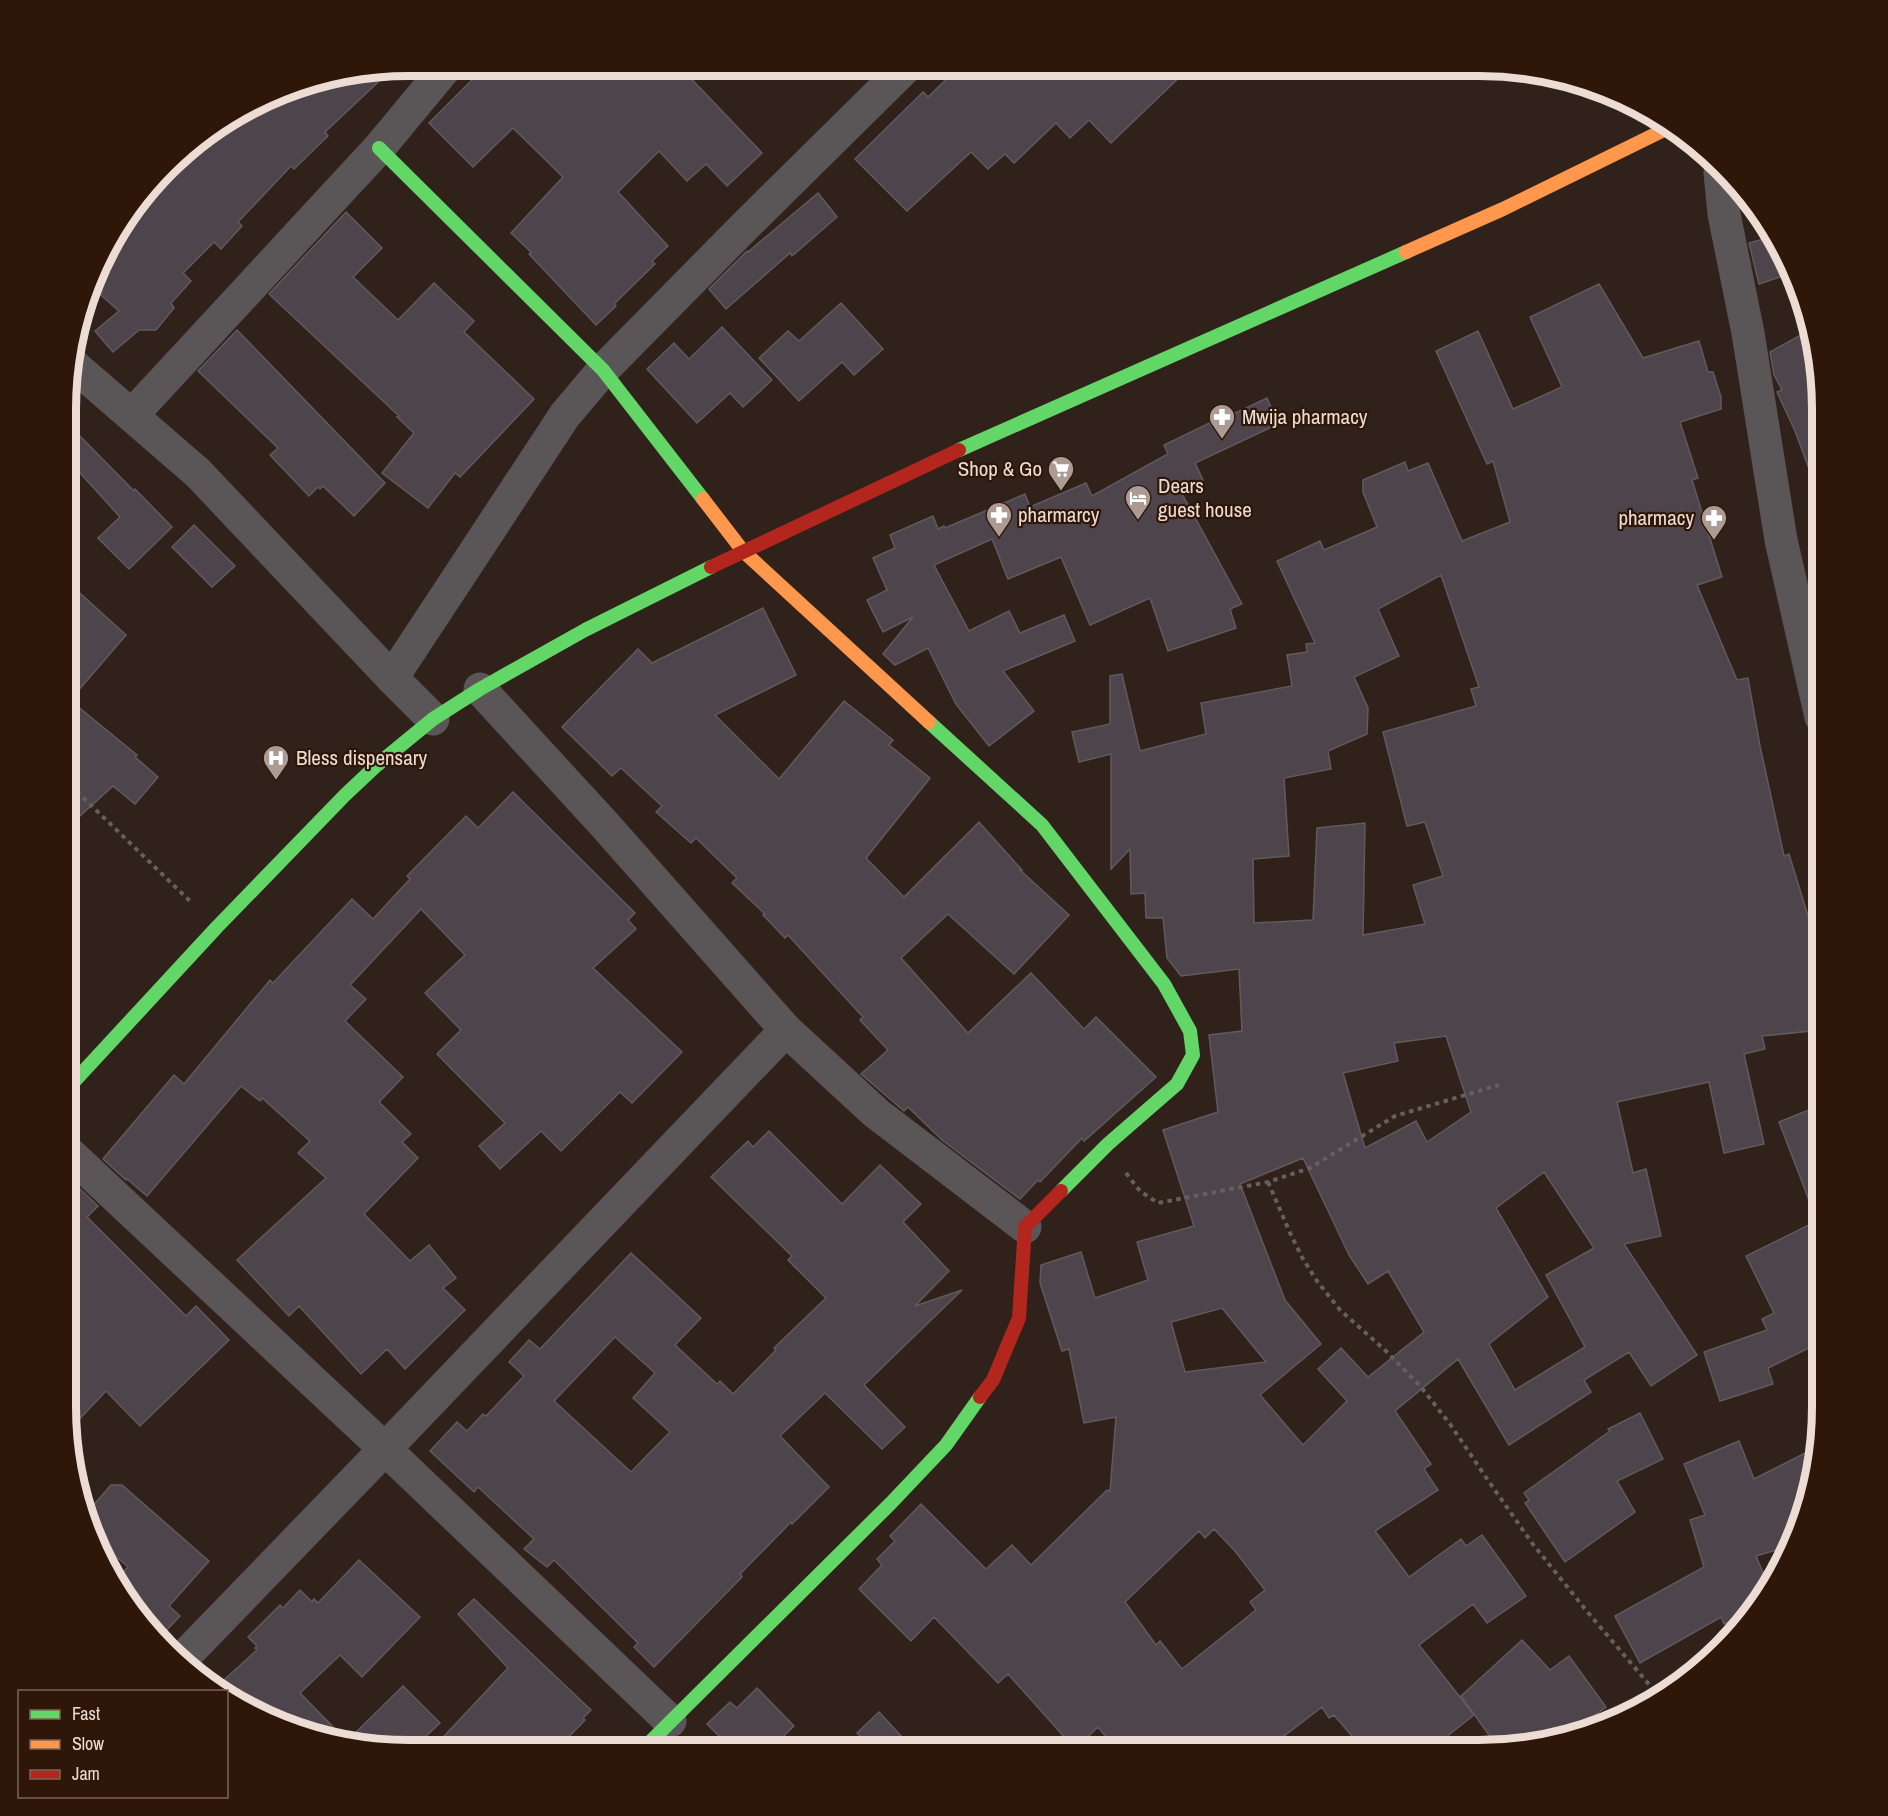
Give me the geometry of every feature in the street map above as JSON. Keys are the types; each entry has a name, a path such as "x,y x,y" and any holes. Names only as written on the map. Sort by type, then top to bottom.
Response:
{"street":[{"path":"132,415 379,147 439,76"},
{"path":"392,678 565,415 603,370 897,76"},
{"path":"76,1079 217,927 345,795 433,719 480,688 585,630 743,551 1014,425 1503,209 1661,131"},
{"path":"379,147 603,370 743,551 1042,825 1164,984 1190,1031 1193,1055 1177,1084 1108,1144 1025,1227 1019,1318 993,1380 946,1445 891,1503 651,1740"},
{"path":"1721,181 1724,214 1748,333 1782,540 1812,676"},
{"path":"79,370 198,473 433,719"},
{"path":"480,688 786,1030 876,1113 1025,1227"},
{"path":"187,1654 786,1030"},
{"path":"76,1159 670,1720"}],"path":[{"path":"76,791 217,927"},
{"path":"1108,1144 1140,1191 1158,1203 1268,1182 1310,1168 1395,1116 1499,1085"},
{"path":"1268,1182 1303,1259 1317,1281 1340,1310 1385,1350 1421,1387 1450,1424 1532,1543 1653,1690"}],"building":[{"path":"476,76 689,76 762,153 727,186 706,164 687,181 659,151 618,192 668,246 652,261 655,264 596,325 511,233 563,177 513,128 473,167 429,123"},
{"path":"950,76 1181,76 1111,143 1089,120 1070,138 1056,123 1014,163 1005,154 988,169 971,152 907,211 855,159 923,92 928,97"},
{"path":"383,77 325,132 328,136 294,169 291,166 238,222 242,226 221,249 214,242 183,273 191,281 171,303 174,308 156,330 139,330 113,352 95,331 119,311 98,292 111,262 145,207 190,159 243,121 282,102 323,88"},
{"path":"818,193 837,217 792,256 790,253 726,309 709,289 747,251"},
{"path":"346,212 382,248 353,277 398,320 434,283 474,321 464,332 534,399 460,477 455,473 428,508 382,473 414,433 397,417 399,416 269,294"},
{"path":"1764,239 1783,276 1759,284 1749,243"},
{"path":"1599,284 1643,358 1699,341 1708,372 1713,372 1721,397 1721,409 1680,422 1698,478 1692,480 1722,577 1697,585 1737,680 1748,678 1784,856 1789,854 1808,916 1812,914 1812,1031 1762,1036 1765,1049 1744,1054 1764,1144 1724,1153 1709,1082 1617,1102 1633,1173 1646,1169 1661,1236 1624,1244 1697,1355 1651,1386 1629,1352 1584,1380 1591,1392 1509,1445 1458,1359 1395,1411 1431,1464 1424,1469 1438,1490 1375,1531 1409,1577 1461,1539 1466,1546 1482,1535 1526,1596 1487,1623 1473,1604 1419,1645 1474,1715 1442,1740 1355,1740 1334,1715 1329,1718 1322,1707 1279,1740 1200,1740 1198,1737 1194,1740 1109,1740 1098,1727 1084,1740 1067,1740 1008,1674 998,1683 934,1617 911,1641 859,1589 882,1565 877,1559 895,1541 890,1536 921,1504 986,1569 1012,1545 1031,1565 1107,1490 1110,1491 1116,1417 1084,1423 1069,1349 1062,1351 1040,1283 1041,1265 1081,1252 1095,1298 1148,1280 1137,1242 1194,1226 1163,1130 1218,1112 1209,1035 1242,1031 1239,969 1181,976 1167,958 1163,918 1146,918 1145,893 1131,894 1130,849 1111,869 1111,754 1079,762 1072,732 1110,724 1110,676 1122,674 1140,751 1206,734 1201,703 1292,686 1287,655 1307,652 1306,644 1315,643 1277,561 1320,541 1324,550 1377,527 1363,492 1363,480 1405,462 1408,471 1428,463 1462,541 1510,522 1493,461 1487,464 1436,351 1478,331 1513,409 1562,387 1530,317","holes":["1441,575 1479,687 1471,689 1476,706 1383,732 1407,826 1425,822 1443,876 1413,885 1425,924 1363,935 1365,823 1317,828 1313,920 1254,923 1253,859 1289,856 1284,778 1331,769 1328,751 1367,734 1368,708 1354,677 1399,656 1378,609","1446,1036 1471,1112 1427,1142 1416,1121 1365,1148 1343,1073 1398,1061 1394,1043","1303,1158 1349,1255 1368,1284 1388,1271 1424,1332 1368,1377 1341,1348 1318,1369 1347,1401 1303,1445 1260,1395 1321,1344 1285,1300 1240,1184","1544,1172 1594,1248 1546,1275 1585,1347 1515,1390 1489,1344 1548,1297 1496,1208","1222,1308 1266,1362 1185,1372 1171,1322","1214,1529 1235,1551 1265,1590 1250,1602 1256,1610 1182,1669 1160,1641 1156,1645 1125,1602 1199,1531 1205,1538"]},
{"path":"841,303 883,349 854,375 842,362 799,401 759,358 788,331 799,341"},
{"path":"722,327 772,380 743,407 730,393 697,423 647,369 674,343 689,359"},
{"path":"237,330 385,483 354,516 323,486 320,489 318,487 309,496 270,455 278,448 198,371"},
{"path":"1803,334 1811,387 1812,477 1777,392 1782,390 1774,375 1770,352"},
{"path":"1267,398 1278,424 1195,463 1203,480 1180,490 1242,604 1230,609 1236,628 1168,651 1150,598 1090,625 1061,557 1008,579 992,539 934,565 969,631 1009,611 1020,633 1064,615 1075,641 1003,671 1034,711 989,746 956,704 928,648 895,665 883,654 913,617 883,632 867,600 887,590 873,558 895,548 890,535 933,516 938,529 944,526 945,528 1025,494 1030,507 1086,483 1092,496 1168,454 1164,445"},
{"path":"76,432 172,527 129,569 98,538 120,517 76,468"},
{"path":"194,525 235,566 212,587 172,547"},
{"path":"76,590 126,635 76,693"},
{"path":"763,608 796,675 715,715 779,779 844,701 893,740 889,745 930,778 866,858 904,897 979,822 1022,870 1020,870 1069,915 1014,974 948,914 901,958 968,1033 1031,973 1084,1029 1096,1017 1156,1077 1084,1141 1082,1138 1040,1182 1038,1180 1020,1199 942,1140 908,1107 904,1111 861,1074 888,1050 860,1020 863,1017 788,935 785,938 763,915 765,914 732,883 737,878 696,838 691,843 656,812 662,806 621,768 612,776 562,727 638,649 652,663"},
{"path":"76,705 137,755 135,757 158,777 135,804 113,786 76,820"},
{"path":"513,792 635,913 628,920 636,929 593,968 682,1052 632,1103 620,1092 561,1151 541,1131 500,1169 479,1146 505,1123 437,1054 461,1030 425,993 465,955 421,909 350,985 366,999 345,1021 403,1077 379,1102 411,1134 402,1142 418,1158 364,1214 410,1261 429,1245 456,1278 443,1288 465,1310 405,1369 387,1349 361,1374 299,1306 289,1316 237,1260 326,1178 298,1153 310,1141 262,1098 260,1101 241,1086 147,1196 103,1159 174,1075 184,1084 270,980 273,983 352,899 373,919 410,879 407,876 466,816 478,828"},
{"path":"1812,1109 1812,1208 1779,1122"},
{"path":"769,1131 842,1204 880,1165 921,1204 903,1222 949,1271 915,1306 962,1290 864,1385 905,1427 882,1449 825,1393 780,1436 829,1487 740,1574 742,1577 654,1667 634,1647 638,1643 554,1560 547,1567 524,1549 534,1539 478,1487 474,1492 430,1451 457,1422 467,1431 483,1414 486,1416 524,1376 509,1362 529,1340 540,1349 631,1253 701,1318 675,1345 717,1384 720,1381 733,1394 776,1350 774,1348 826,1298 788,1260 792,1256 711,1177 748,1141 753,1147","holes":["615,1337 655,1373 633,1398 670,1432 631,1472 554,1401"]},
{"path":"79,1188 98,1206 87,1217 186,1316 196,1306 229,1340 140,1426 106,1391 77,1422 76,1192"},
{"path":"1812,1223 1812,1346 1768,1368 1773,1384 1720,1401 1704,1352 1767,1330 1762,1319 1774,1313 1746,1256"},
{"path":"1640,1413 1663,1459 1617,1481 1635,1512 1565,1562 1525,1503 1529,1500 1524,1493 1610,1431 1608,1429"},
{"path":"1739,1441 1754,1479 1809,1451 1800,1493 1786,1534 1779,1549 1756,1556 1765,1577 1743,1609 1734,1620 1724,1624 1721,1617 1640,1663 1615,1616 1704,1567 1690,1520 1705,1515 1684,1464"},
{"path":"111,1485 122,1485 209,1561 169,1606 180,1616 165,1632 145,1609 121,1574 128,1567 110,1551 92,1507"},
{"path":"359,1560 420,1617 362,1677 340,1655 300,1693 338,1731 282,1714 243,1695 222,1682 257,1650 255,1648 257,1646 248,1637 280,1605 283,1608 300,1590 312,1602 314,1599 318,1603"},
{"path":"474,1599 591,1710 583,1718 585,1720 566,1740 440,1740 508,1668 458,1614"},
{"path":"1522,1640 1550,1670 1569,1656 1606,1707 1586,1722 1565,1728 1522,1737 1492,1739 1461,1696"},
{"path":"403,1686 440,1723 422,1740 353,1735"},
{"path":"757,1688 794,1726 779,1740 723,1740 707,1724 730,1702 737,1708"},
{"path":"879,1712 905,1740 864,1740 857,1733"}],"traffic: fast":[{"path":"379,148 603,370 703,499"},
{"path":"959,450 1406,252"},
{"path":"76,1079 217,927 345,795 433,719 480,689 585,630 711,567"},
{"path":"929,722 1042,825 1164,984 1190,1031 1193,1055 1177,1084 1108,1144 1061,1191"},
{"path":"652,1740 891,1503 946,1445 980,1397"}],"traffic: slow":[{"path":"1406,252 1503,209 1661,131"},
{"path":"703,499 743,551 929,722"}],"traffic: jam":[{"path":"711,567 959,450"},
{"path":"980,1397 993,1380 1019,1318 1025,1227 1061,1191"}],"place":[{"name":"Mwija pharmacy","path":"1222,440"},
{"name":"Shop & Go","path":"1061,492"},
{"name":"Dears guest house","path":"1138,521"},
{"name":"pharmarcy","path":"999,538"},
{"name":"pharmacy","path":"1714,541"},
{"name":"Bless dispensary","path":"276,781"}]}
